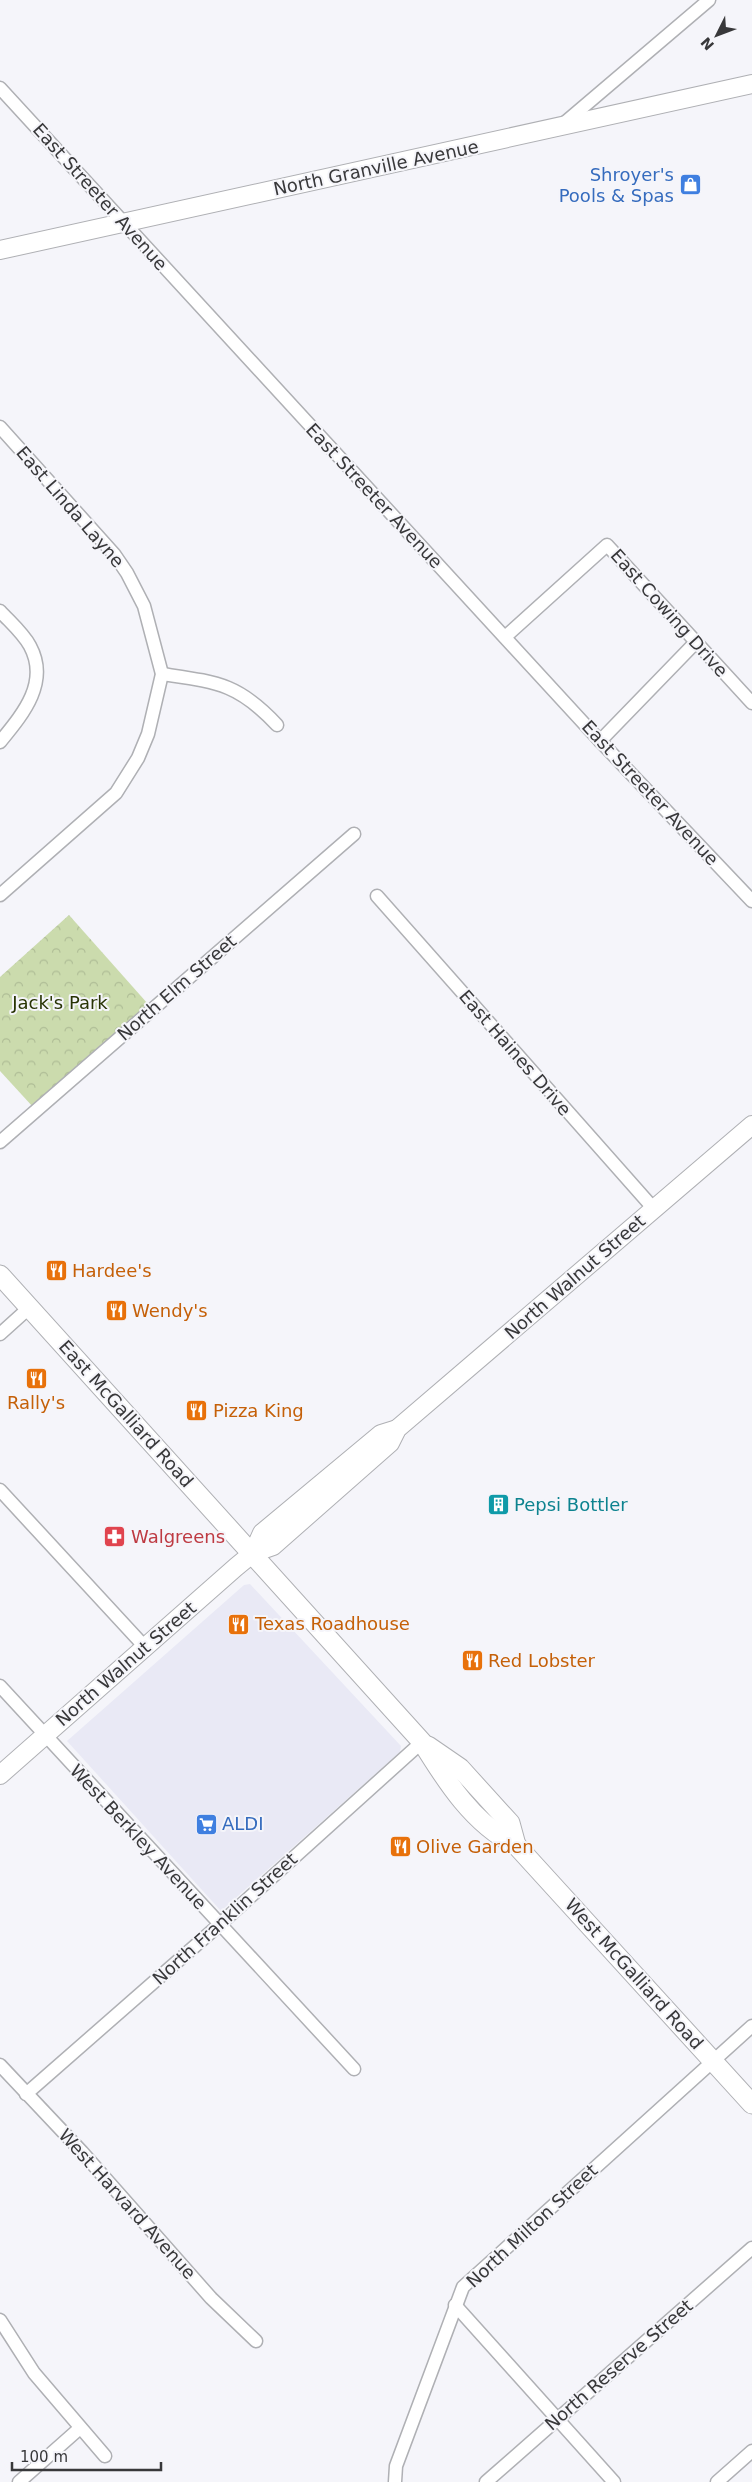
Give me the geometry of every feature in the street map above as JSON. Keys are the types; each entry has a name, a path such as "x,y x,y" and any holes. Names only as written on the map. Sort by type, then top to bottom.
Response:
{"main road":[{"name":"North Granville Avenue","path":"0,250 752,84"},
{"name":"North Walnut Street","path":"0,1776 144,1646 253,1553 262,1533 381,1434 397,1429 752,1125"},
{"name":"East McGalliard Road","path":"0,1275 253,1553"},
{"name":"West McGalliard Road","path":"253,1553 422,1742 465,1773 510,1824 516,1845 752,2104"}],"street":[{"path":"561,126 709,0"},
{"name":"East Streeter Avenue","path":"0,88 600,741 752,901"},
{"name":"East Linda Layne","path":"0,427 114,554 127,573 144,606 162,674"},
{"name":"East Cowing Drive","path":"505,636 607,545 752,703"},
{"path":"0,611 29,645 35,660 36,677 30,703 0,742"},
{"path":"600,741 695,643"},
{"path":"1,892 116,793 144,744 162,674 212,681 226,686 249,697 277,725"},
{"name":"North Elm Street","path":"0,1142 354,834"},
{"name":"East Haines Drive","path":"377,896 654,1209"},
{"path":"0,1334 30,1308"},
{"path":"0,1490 144,1646"},
{"name":"West Berkley Avenue","path":"0,1686 44,1736 354,2069"},
{"name":"North Franklin Street","path":"26,2094 219,1925 422,1742"},
{"name":"North Milton Street","path":"395,2481 396,2466 456,2305 467,2283 752,2026"},
{"name":"West Harvard Avenue","path":"0,2065 82,2152 211,2298 256,2341"},
{"name":"North Reserve Street","path":"486,2482 752,2248"},
{"path":"456,2305 614,2482"},
{"path":"0,2320 34,2373 105,2456"},
{"path":"19,2482 80,2428"},
{"path":"717,2482 752,2451"}],"shaded area":[{"path":"250,1584 401,1746 400,1752 221,1911 67,1741 244,1585"}],"green space":[{"name":"Jack's Park","path":"69,915 148,1004 33,1107 0,1071 0,977"}],"place":[{"name":"Shroyer's Pools & Spas","path":"690,185"},
{"name":"Hardee's","path":"56,1271"},
{"name":"Wendy's","path":"116,1311"},
{"name":"Rally's","path":"36,1378"},
{"name":"Pizza King","path":"197,1411"},
{"name":"Pepsi Bottler","path":"498,1505"},
{"name":"Walgreens","path":"115,1537"},
{"name":"Texas Roadhouse","path":"239,1624"},
{"name":"Red Lobster","path":"472,1661"},
{"name":"ALDI","path":"206,1824"},
{"name":"Olive Garden","path":"400,1847"}]}
